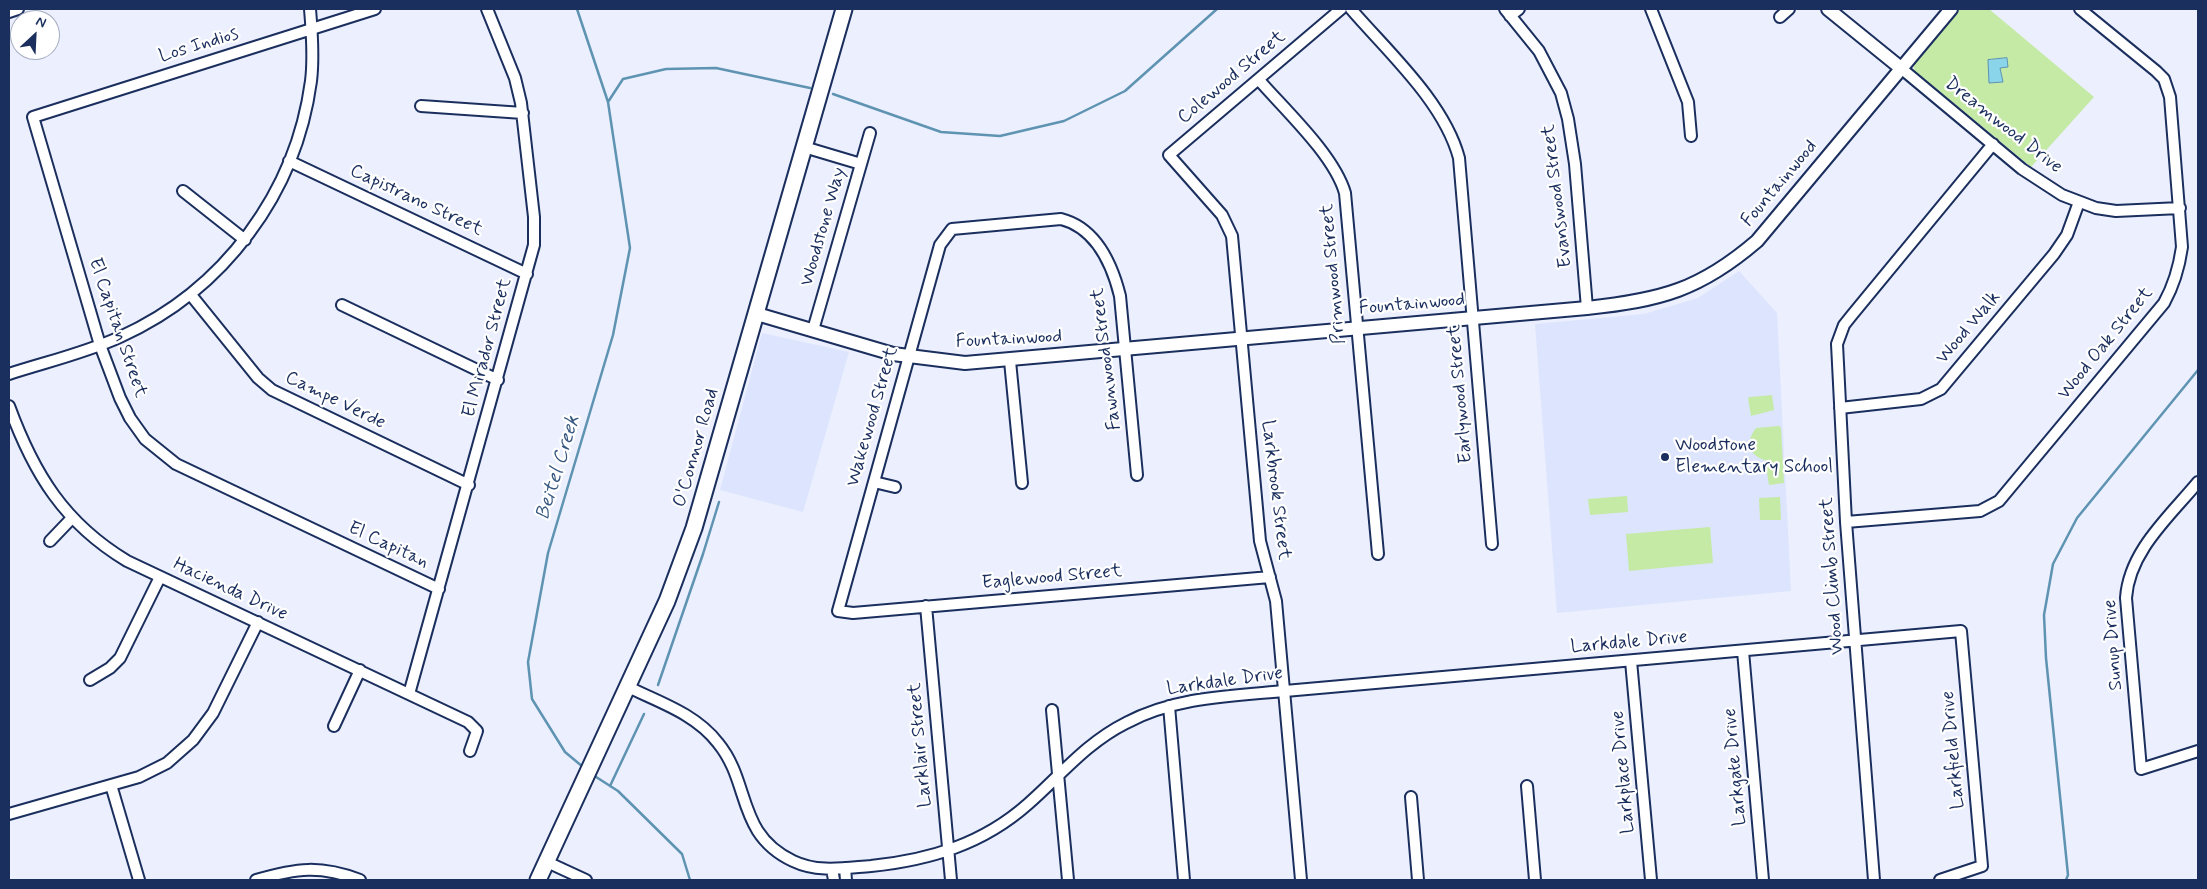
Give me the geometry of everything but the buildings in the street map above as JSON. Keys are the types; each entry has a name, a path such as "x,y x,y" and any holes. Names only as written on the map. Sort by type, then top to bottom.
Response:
{"main road":[{"name":"O'Connor Road","path":"538,880 628,687 666,601 694,528 844,9"}],"street":[{"path":"9,12 18,9"},
{"path":"9,374 100,345 147,323 191,296 226,262 245,240 264,211 297,141 311,79 312,29 310,9"},
{"name":"Los Indios","path":"33,117 376,9"},
{"name":"El Mirador Street","path":"409,694 498,380 527,274 535,235 523,113 517,84 486,9"},
{"name":"Colewood Street","path":"1169,154 1341,9"},
{"name":"Earlywood Street","path":"1351,9 1436,108 1454,142 1461,175 1492,544"},
{"path":"1651,9 1688,102 1691,136"},
{"path":"1780,17 1789,9"},
{"name":"Dreamwood Drive","path":"1828,9 2038,181 2079,202 2116,211 2180,208"},
{"name":"Fountainwood","path":"757,314 908,357 965,363 1632,304 1676,292 1709,277 1735,260 1769,228 1951,9"},
{"name":"Wood Oak Street","path":"1846,522 1980,511 1999,501 2164,303 2180,265 2182,247 2170,96 2164,79 2080,9"},
{"name":"Evanswood Street","path":"1511,11 1539,51 1551,73 1561,93 1568,119 1576,173 1587,308"},
{"name":"Primwood Street","path":"1259,80 1330,161 1341,179 1349,228 1356,329 1378,554"},
{"path":"421,106 523,113"},
{"name":"El Capitan Street","path":"33,117 100,345 130,418 155,448 176,464 323,534"},
{"name":"Woodstone Way","path":"813,330 870,133"},
{"name":"Wood Climb Street","path":"1874,880 1846,522 1837,344 1844,325 1992,144"},
{"path":"804,147 861,164"},
{"name":"Larkbrook Street","path":"1169,154 1228,224 1234,249 1240,339 1260,541 1276,601 1301,880"},
{"name":"Capistrano Street","path":"289,161 527,274"},
{"path":"183,191 245,240"},
{"name":"Wood Walk","path":"1840,408 1921,399 1941,389 2054,254 2066,236 2079,202"},
{"name":"Wakewood Street","path":"838,611 940,246 947,234 952,229 959,227 1061,219 1074,223"},
{"name":"Fawnwood Street","path":"1074,223 1085,230 1098,245 1111,269 1120,296 1137,475"},
{"name":"Campe Verde","path":"191,296 258,378 272,390 469,485"},
{"path":"342,304 498,380"},
{"path":"1010,360 1022,483"},
{"name":"Hacienda Drive","path":"9,406 23,443 42,480 72,518 108,550 160,577 360,670 474,726 477,736 470,751"},
{"path":"874,482 895,487"},
{"name":"Sunup Drive","path":"2198,482 2140,552 2127,582 2126,598 2141,769 2198,751"},
{"path":"50,541 72,518"},
{"name":"El Capitan","path":"323,534 439,589"},
{"path":"90,680 110,668 120,658 160,577"},
{"name":"Eaglewood Street","path":"838,611 853,613 1270,577"},
{"name":"Larklair Street","path":"926,606 951,880"},
{"path":"9,814 152,772 167,763 193,740 213,714 258,622"},
{"name":"Larkdale Drive","path":"628,687 686,715 701,725 718,743 736,776 744,806 757,831 769,845 785,857 802,865 832,869 905,863 948,851 987,835 1008,821 1088,747 1106,735 1138,717 1169,706 1195,700 1961,631"},
{"name":"Larkfield Drive","path":"1940,880 1982,866 1961,631"},
{"name":"Larkgate Drive","path":"1743,651 1763,880"},
{"name":"Larkplace Drive","path":"1631,661 1651,880"},
{"path":"334,726 360,670"},
{"path":"1169,706 1184,880"},
{"path":"1052,710 1068,880"},
{"path":"111,785 139,880"},
{"path":"1526,786 1535,880"},
{"path":"1411,797 1418,880"},
{"path":"547,862 586,880"},
{"path":"256,880 312,868 332,870 360,880"},
{"path":"845,868 846,880"},
{"path":"832,869 834,880"}],"shaded area":[{"name":"Woodstone Elementary School","path":"1739,271 1777,313 1791,591 1557,613 1535,324 1644,314 1698,298"},
{"path":"762,333 849,352 803,512 720,490"}],"green space":[{"path":"1958,9 1989,9 2094,97 2031,167 1914,70 1914,65"},
{"path":"1772,395 1774,410 1751,416 1748,398"},
{"path":"1779,426 1781,428 1784,483 1769,485 1765,460 1752,452 1750,443 1756,428"},
{"path":"1627,496 1628,512 1590,515 1588,499"},
{"path":"1780,497 1781,520 1760,520 1759,498"},
{"path":"1710,527 1713,563 1629,571 1626,534"}],"water":[{"path":"2007,58 2008,67 2000,68 2003,82 1989,83 1988,60"}],"waterway":[{"name":"Beitel Creek","path":"577,9 608,102 630,248 613,335 548,553 528,662 532,699 565,752 583,767"},
{"path":"833,94 941,132 1000,136 1064,121 1125,91 1217,9"},
{"path":"608,102 623,79 666,69 716,68 810,88"},
{"path":"2066,880 2068,875 2046,658 2044,615 2053,564 2077,518 2198,370"},
{"path":"658,685 719,502"},
{"path":"610,786 644,714"},
{"name":"Beitel Creek","path":"593,775 618,791 682,854 690,880"}],"place":[{"name":"Woodstone Elementary School","path":"1665,457"}]}
